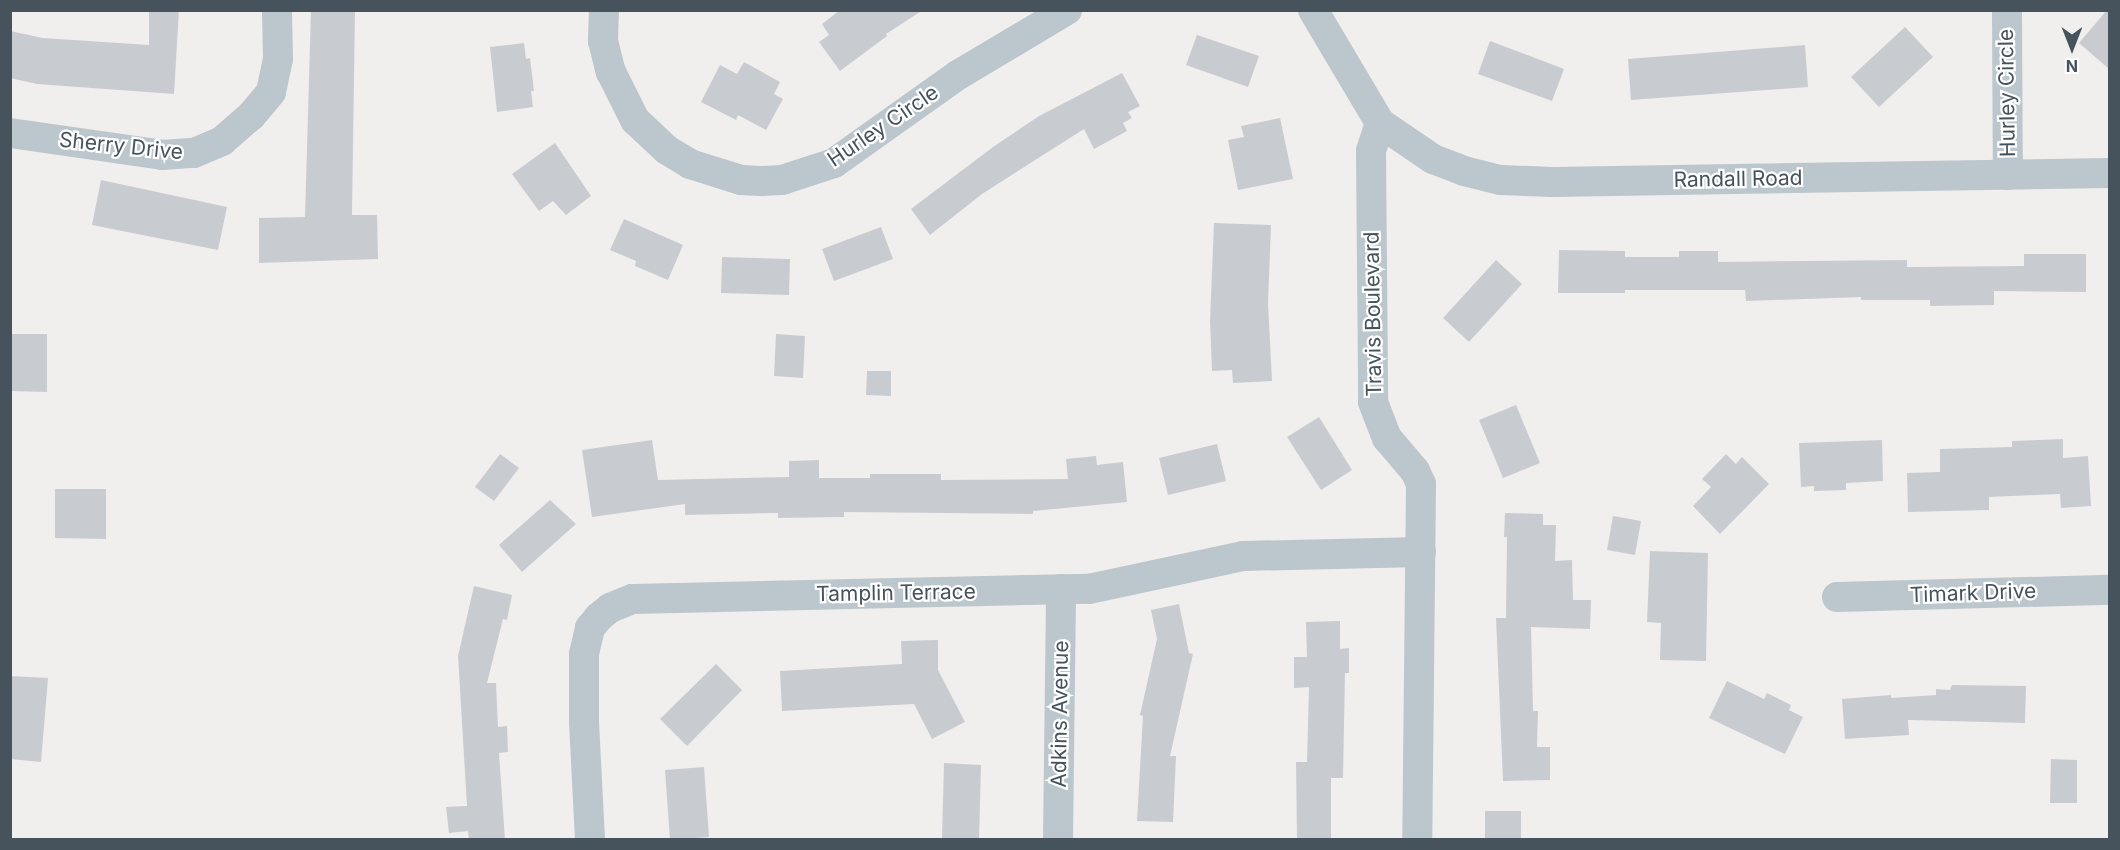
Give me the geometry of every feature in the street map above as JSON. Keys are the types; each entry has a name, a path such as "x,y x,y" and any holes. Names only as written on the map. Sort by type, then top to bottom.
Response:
{"street":[{"name":"Sherry Drive","path":"10,133 162,155 194,153 222,141 251,116 271,92 278,58 277,10"},
{"name":"Hurley Circle","path":"604,10 603,41 611,72 623,101 635,120 667,150 690,164 741,180 761,181 782,180 834,163 958,75 1067,10"},
{"path":"1313,10 1380,123"},
{"name":"Hurley Circle","path":"2007,10 2008,175"},
{"name":"Randall Road","path":"1380,123 1433,159 1464,171 1501,180 1553,182 2109,173"},
{"name":"Travis Boulevard","path":"1380,123 1371,151 1372,402 1387,438 1414,471 1421,484 1417,840"},
{"name":"Tamplin Terrace","path":"590,840 584,722 584,654 590,628 610,608 632,599 1089,589 1244,556 1421,552"},
{"name":"Adkins Avenue","path":"1058,840 1061,589"},
{"name":"Timark Drive","path":"1837,597 2109,590"}],"building":[{"path":"149,10 179,10 174,94 37,84 10,78 10,31 43,38 149,45"},
{"path":"311,10 355,10 352,215 377,215 378,259 259,263 259,218 305,217"},
{"path":"840,10 923,10 886,34 887,36 840,71 819,42 829,35 822,24"},
{"path":"2109,10 2109,69 2079,43"},
{"path":"1905,27 1933,57 1879,107 1851,77"},
{"path":"1197,35 1259,56 1248,87 1186,65"},
{"path":"1490,41 1564,69 1552,101 1478,74"},
{"path":"524,43 526,59 530,58 534,91 531,91 533,107 497,112 490,47"},
{"path":"1805,45 1808,87 1631,100 1628,59"},
{"path":"744,62 780,82 774,94 783,99 766,130 738,115 736,120 701,102 720,65 737,74"},
{"path":"1122,73 1140,106 1128,112 1132,118 1123,123 1127,131 1094,149 1084,129 982,194 930,235 911,209 993,147 1039,116"},
{"path":"1280,118 1293,179 1238,190 1228,140 1244,137 1241,126"},
{"path":"555,143 591,196 566,215 553,201 539,211 512,174"},
{"path":"101,180 227,207 218,250 92,225"},
{"path":"624,219 683,245 668,280 635,266 636,261 610,250"},
{"path":"1214,223 1271,225 1268,303 1272,381 1233,383 1232,370 1212,371 1210,321"},
{"path":"881,227 893,259 834,281 822,249"},
{"path":"1559,250 1625,251 1625,257 1679,257 1679,251 1718,251 1718,262 1907,260 1907,267 2024,266 2024,254 2086,254 2086,292 1994,291 1994,305 1930,306 1930,300 1861,300 1861,297 1746,301 1745,290 1625,290 1625,293 1558,293"},
{"path":"722,257 790,259 789,295 721,293"},
{"path":"1496,260 1522,284 1469,342 1443,318"},
{"path":"10,334 47,334 47,392 10,391"},
{"path":"776,334 805,336 803,378 774,376"},
{"path":"867,371 891,371 891,396 866,395"},
{"path":"1516,405 1540,463 1503,478 1479,420"},
{"path":"1319,417 1352,470 1321,490 1287,437"},
{"path":"2063,439 2063,458 2088,456 2091,506 2061,508 2060,494 1989,497 1989,510 1908,512 1907,473 1940,472 1940,449 2012,447 2012,441"},
{"path":"652,440 658,480 789,477 789,461 819,460 819,478 870,478 870,474 941,474 941,480 1068,479 1066,459 1096,456 1097,465 1123,462 1127,502 1033,511 1033,514 844,512 844,517 778,518 778,513 685,515 685,504 592,517 582,450"},
{"path":"1882,440 1883,481 1846,483 1846,490 1814,491 1814,486 1801,487 1799,443"},
{"path":"1217,444 1226,481 1168,495 1159,458"},
{"path":"500,454 519,468 494,501 475,487"},
{"path":"1726,454 1736,464 1742,457 1769,484 1720,534 1693,506 1711,487 1702,479"},
{"path":"55,489 106,489 106,539 55,538"},
{"path":"550,500 576,524 522,572 499,545"},
{"path":"1505,513 1543,514 1543,525 1556,525 1555,561 1572,560 1573,600 1591,600 1590,629 1531,627 1533,711 1538,711 1537,747 1550,747 1550,780 1503,781 1496,618 1506,618"},
{"path":"1613,516 1641,521 1635,555 1607,550"},
{"path":"1650,551 1708,553 1706,661 1660,660 1661,623 1647,622"},
{"path":"474,586 512,595 507,620 503,619 487,683 496,683 498,727 507,726 508,752 499,753 505,840 469,840 468,831 449,833 446,807 467,806 458,656"},
{"path":"1179,604 1189,653 1193,654 1170,756 1176,756 1173,822 1137,821 1143,716 1140,715 1157,639 1151,610"},
{"path":"1340,621 1340,649 1349,648 1349,673 1345,673 1343,778 1331,778 1331,840 1297,840 1296,762 1307,762 1309,687 1294,688 1294,657 1307,657 1306,622"},
{"path":"938,640 938,670 965,722 932,739 914,704 782,711 780,671 902,664 901,641"},
{"path":"716,664 742,690 687,746 660,719"},
{"path":"10,676 48,678 41,762 10,759"},
{"path":"1727,681 1764,699 1767,693 1791,705 1789,710 1803,717 1785,754 1709,718"},
{"path":"1952,685 2026,686 2025,723 1908,720 1909,735 1845,739 1842,699 1891,695 1891,698 1936,695 1936,689 1950,690"},
{"path":"2051,759 2077,760 2077,803 2050,803"},
{"path":"944,763 981,765 979,840 942,839"},
{"path":"704,767 709,837 670,840 665,770"},
{"path":"1485,811 1521,811 1521,840 1485,840"}]}
